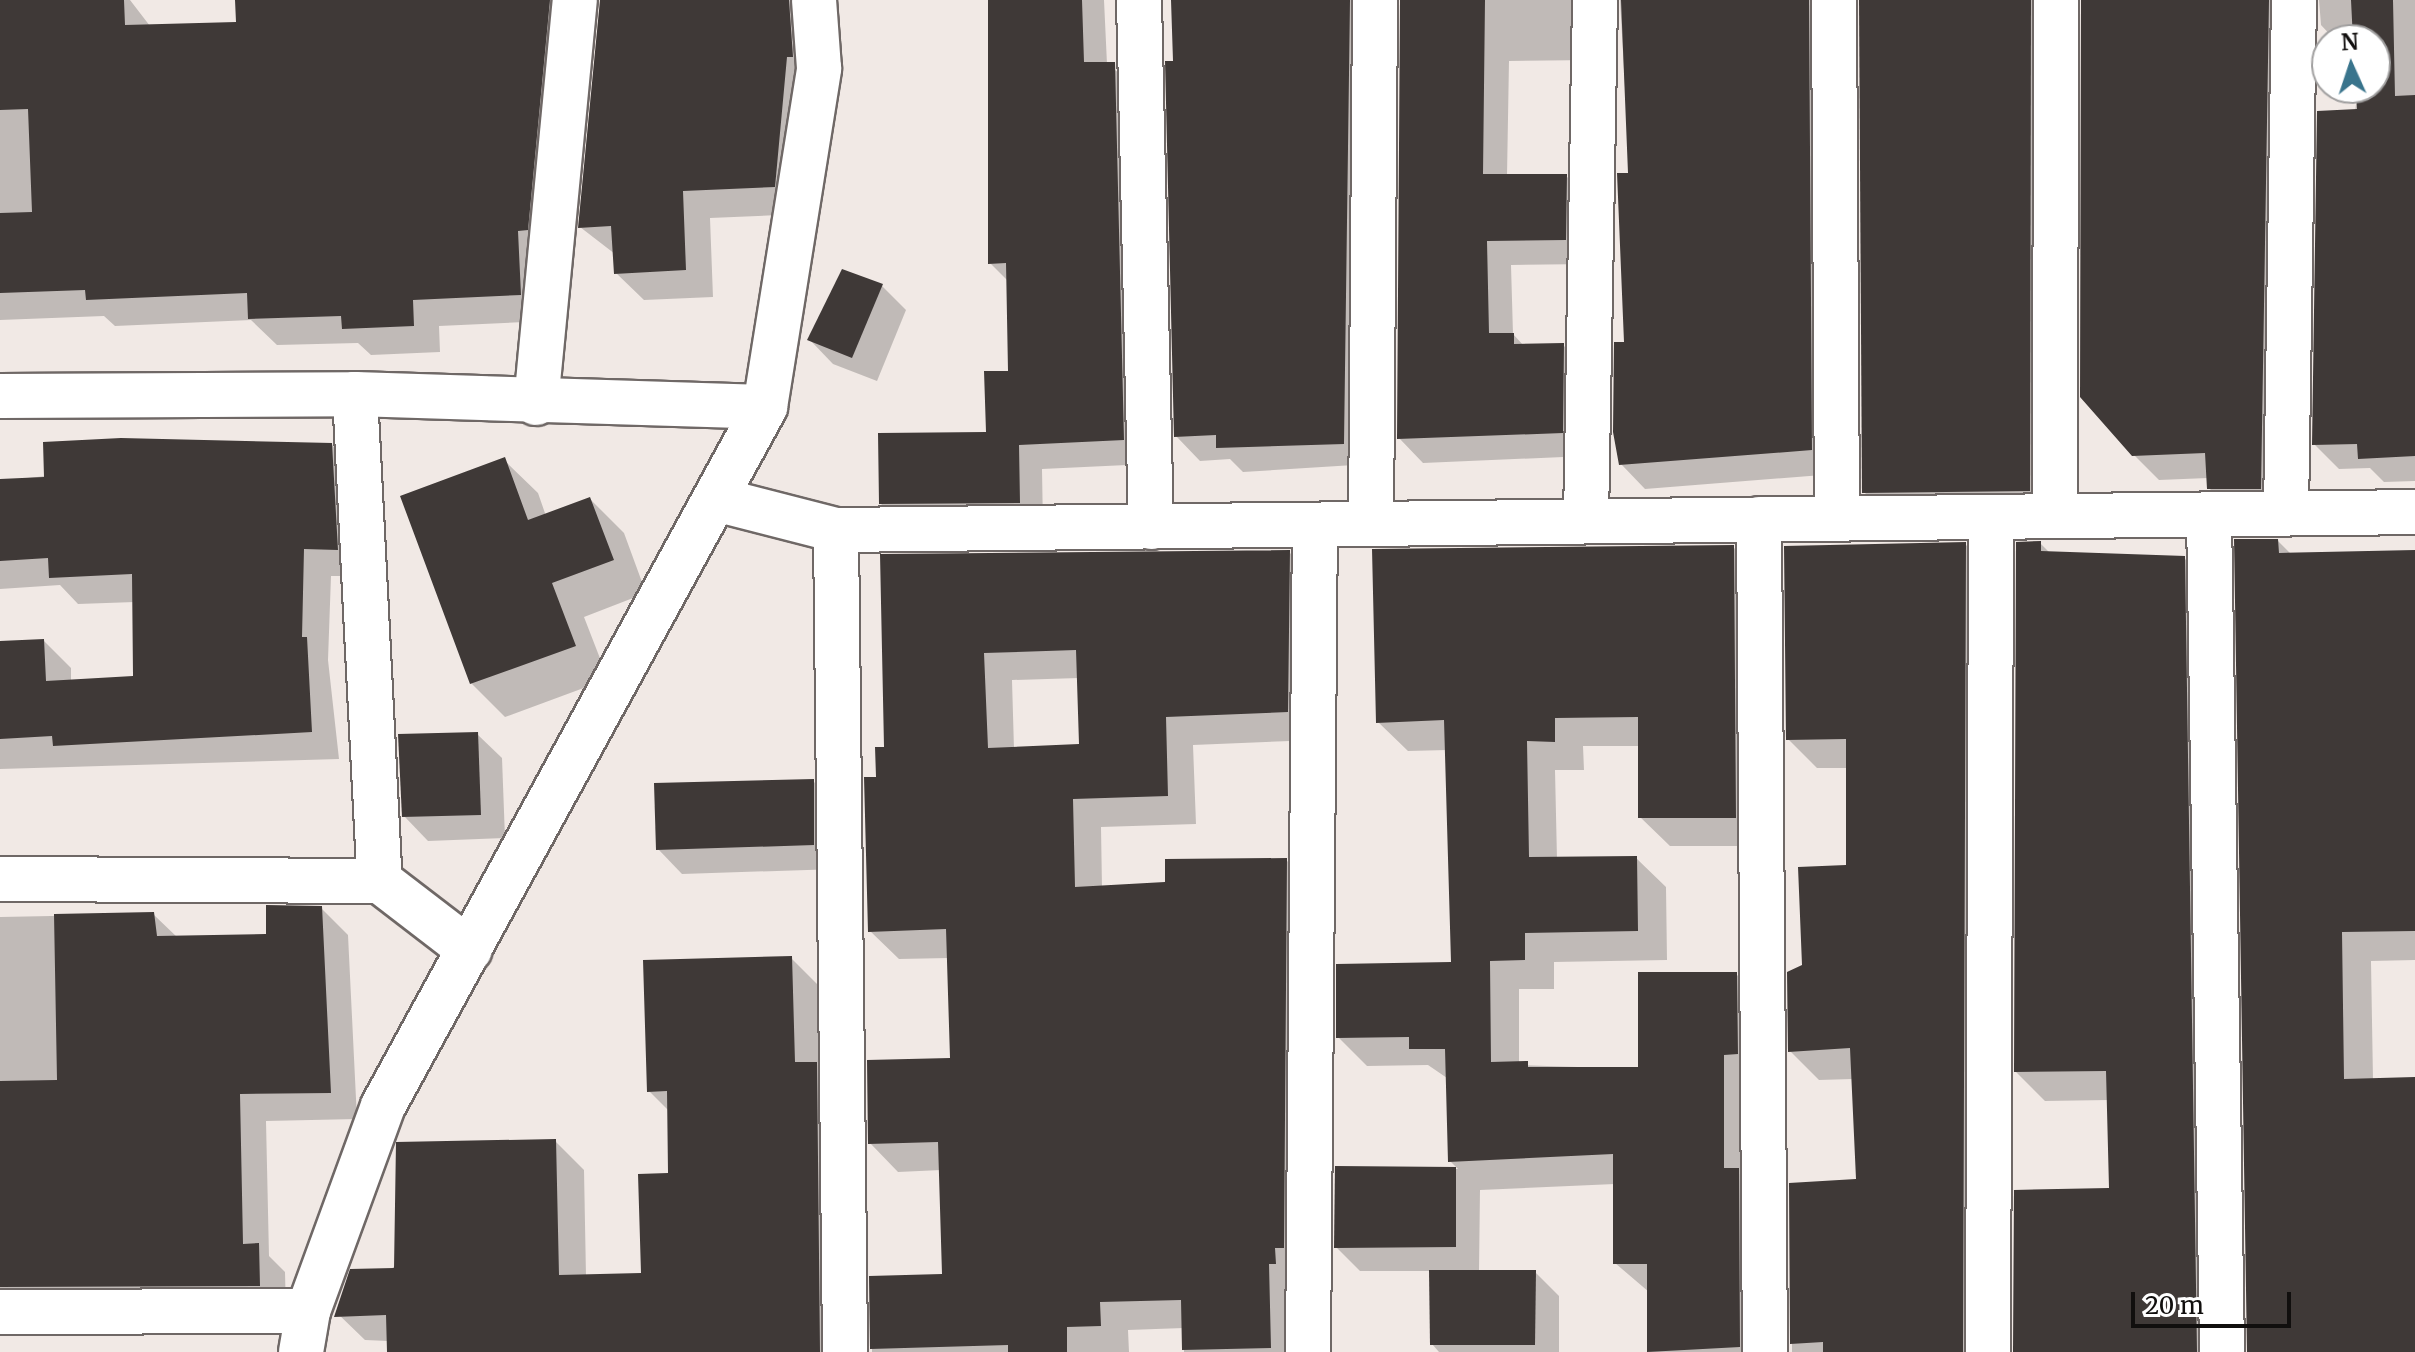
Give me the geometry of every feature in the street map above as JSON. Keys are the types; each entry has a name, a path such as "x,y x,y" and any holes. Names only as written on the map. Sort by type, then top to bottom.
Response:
{"street":[{"path":"536,403 575,0"},
{"path":"0,1312 304,1332 383,1106 719,500 765,407 819,68 814,0"},
{"path":"1139,0 1151,527"},
{"path":"1371,524 1375,0"},
{"path":"1586,521 1595,0"},
{"path":"1834,0 1837,519"},
{"path":"2055,516 2056,0"},
{"path":"2286,513 2294,0"},
{"path":"355,394 380,881"},
{"path":"0,396 355,394 536,403 765,407"},
{"path":"719,500 836,530 2415,512"},
{"path":"2209,514 2222,1352"},
{"path":"1988,1352 1991,517"},
{"path":"1759,519 1765,1352"},
{"path":"1308,1352 1315,525"},
{"path":"836,530 845,1352"},
{"path":"0,879 380,881 470,950"}],"building":[{"path":"0,0 124,0 125,25 236,22 235,0 550,0 528,230 518,231 521,295 413,300 414,326 342,329 341,316 248,319 247,293 86,300 85,290 0,293 0,213 32,212 28,109 0,110"},
{"path":"600,0 789,0 793,57 787,57 775,187 683,191 686,270 614,274 611,226 578,228"},
{"path":"988,0 1082,0 1084,62 1115,62 1124,440 1019,445 1020,503 879,504 878,433 986,432 984,371 1008,371 1006,263 988,264"},
{"path":"1171,0 1350,0 1344,444 1216,448 1216,435 1174,437 1165,61 1173,61"},
{"path":"1400,0 1485,0 1483,174 1567,174 1566,240 1487,241 1489,333 1514,333 1514,344 1564,343 1563,433 1397,439"},
{"path":"1621,0 1809,0 1812,450 1619,465 1613,432 1614,342 1624,342 1617,173 1628,173"},
{"path":"1859,0 2031,0 2030,491 1862,493"},
{"path":"2081,0 2269,0 2261,489 2207,489 2205,453 2132,456 2080,397"},
{"path":"2351,0 2393,0 2395,96 2415,95 2415,456 2358,459 2357,444 2312,445 2317,111 2357,109 2357,104 2391,104 2391,24 2352,24"},
{"path":"842,269 883,284 852,358 807,340"},
{"path":"121,438 332,443 338,550 304,549 302,637 307,637 312,732 53,746 52,736 0,739 0,641 44,639 46,681 133,676 132,574 49,578 48,558 0,561 0,479 44,477 43,442"},
{"path":"505,457 528,520 590,497 614,560 552,583 576,646 470,684 400,496"},
{"path":"2234,539 2278,539 2279,553 2415,550 2415,931 2342,932 2344,1079 2415,1077 2415,1352 2247,1352"},
{"path":"2041,541 2041,551 2185,556 2197,1352 2013,1352 2014,1190 2109,1188 2106,1071 2014,1072 2016,542"},
{"path":"1966,542 1963,1352 1823,1352 1823,1342 1790,1344 1789,1183 1856,1179 1850,1048 1788,1052 1787,972 1802,965 1798,867 1846,865 1846,739 1786,740 1784,546"},
{"path":"1734,545 1736,818 1638,818 1638,717 1555,718 1555,742 1527,741 1529,857 1637,856 1638,931 1525,933 1525,960 1490,961 1491,1062 1528,1061 1528,1067 1638,1067 1638,972 1737,972 1738,1054 1724,1055 1724,1168 1739,1168 1740,1347 1647,1352 1647,1264 1613,1264 1613,1154 1448,1162 1445,1049 1409,1049 1409,1037 1336,1038 1336,964 1451,962 1444,720 1376,723 1372,549"},
{"path":"1290,550 1288,712 1166,717 1168,796 1073,799 1075,887 1165,882 1165,859 1287,858 1284,1248 1275,1248 1276,1264 1269,1264 1271,1348 1182,1350 1181,1300 1100,1302 1101,1326 1067,1327 1067,1352 1008,1352 1008,1345 870,1349 869,1276 942,1274 938,1142 868,1144 867,1060 950,1058 946,929 868,932 864,777 876,777 875,747 884,747 880,554","holes":["1076,650 1079,744 988,748 984,653"]},
{"path":"478,732 481,815 402,817 398,734"},
{"path":"814,779 814,845 656,850 654,783"},
{"path":"266,905 322,906 331,1093 240,1094 243,1244 259,1243 260,1286 0,1287 0,1081 57,1080 54,914 154,912 157,936 266,934"},
{"path":"792,956 795,1062 817,1062 820,1352 387,1352 386,1315 334,1317 350,1269 394,1268 396,1142 556,1139 559,1275 641,1273 638,1174 668,1173 667,1091 647,1092 643,960"},
{"path":"1335,1166 1456,1167 1456,1247 1334,1248"},
{"path":"1429,1270 1536,1270 1535,1345 1430,1345"}]}
